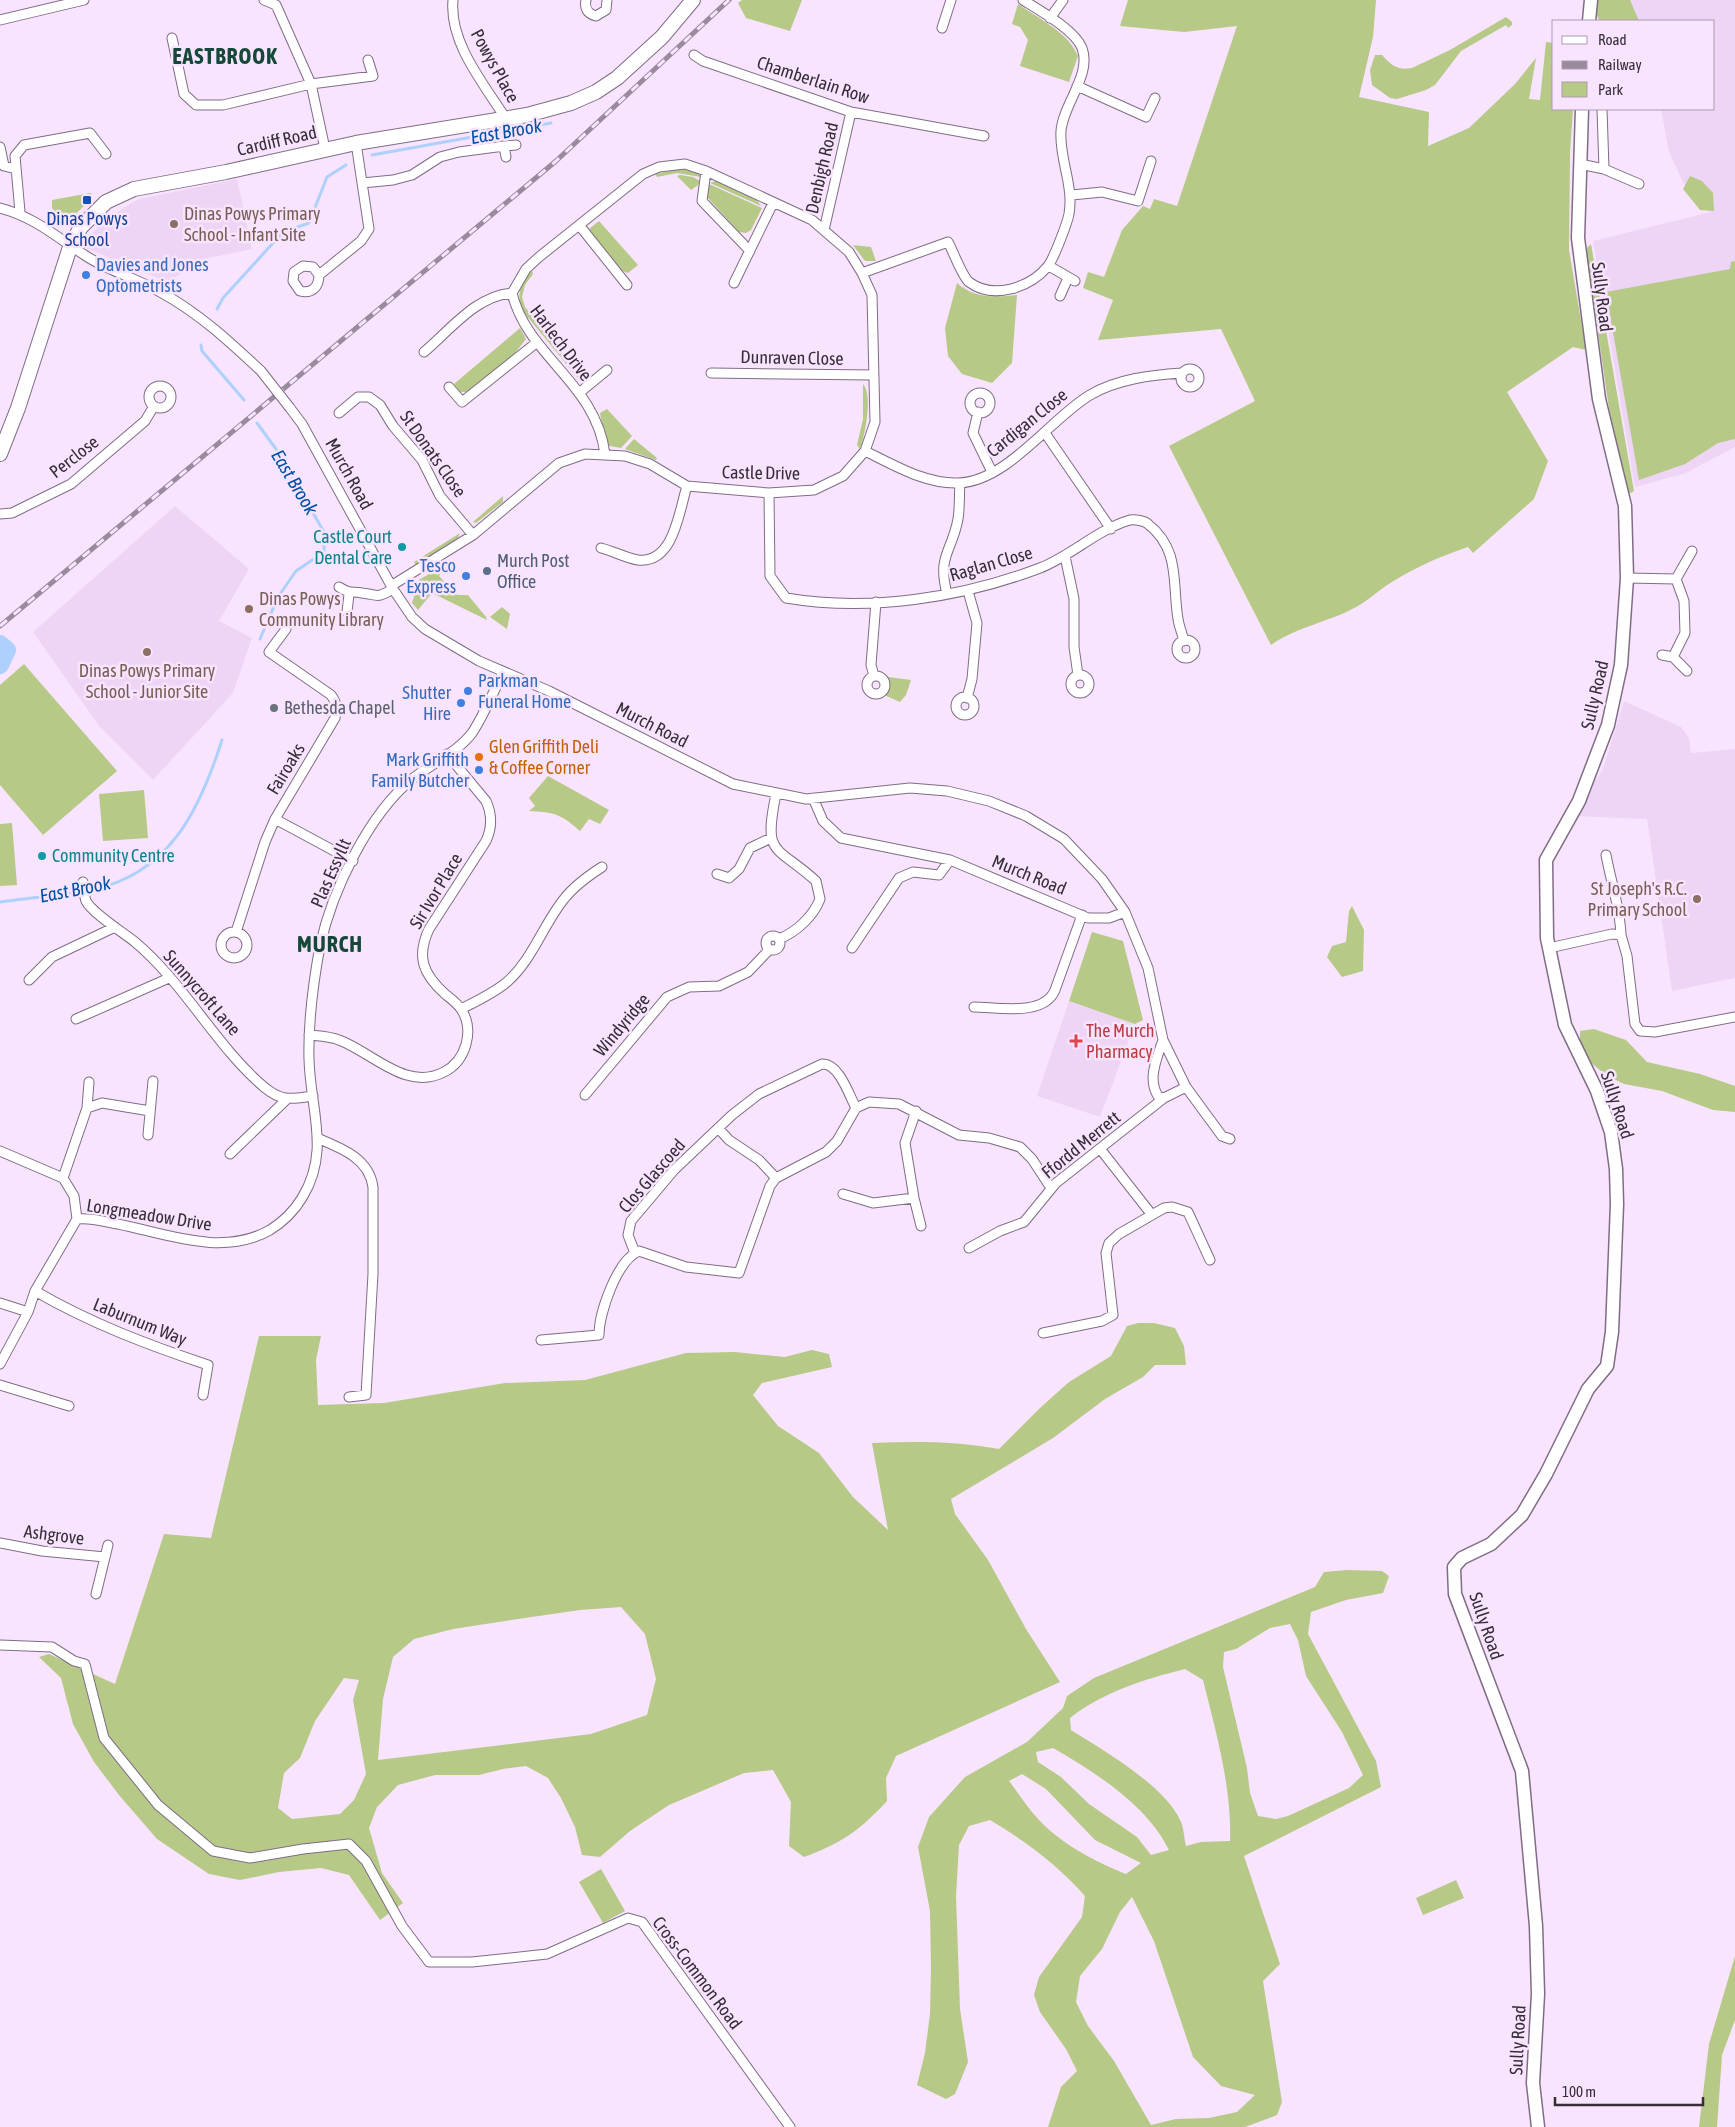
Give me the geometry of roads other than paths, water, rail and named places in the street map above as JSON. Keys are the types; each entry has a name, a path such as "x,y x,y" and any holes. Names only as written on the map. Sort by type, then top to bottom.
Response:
{"main road":[{"name":"Cardiff Road","path":"0,454 4,435 71,244 81,227 106,202 134,189 226,172 356,143 506,119 571,103 596,92 617,78 649,51 693,0"}],"street":[{"path":"0,20 84,0"},
{"path":"264,0 279,2 311,84 325,149"},
{"name":"Powys Place","path":"453,0 452,16 464,52 506,119"},
{"path":"586,0 585,8 596,16 606,10 607,0"},
{"path":"942,28 951,0"},
{"path":"862,273 948,242 968,281 989,291 1013,289 1032,280 1048,266 1069,216 1072,195 1062,146 1061,130 1084,64 1081,45 1070,33 1023,0"},
{"path":"1050,18 1063,0"},
{"path":"1589,20 1591,0"},
{"path":"172,38 184,94 196,105 223,105 311,84 373,76 368,60"},
{"name":"Chamberlain Row","path":"694,56 703,61 851,112 984,136"},
{"path":"1077,86 1146,117 1155,98"},
{"name":"Sully Road","path":"1538,2127 1533,2083 1538,1994 1536,1926 1523,1779 1512,1743 1478,1661 1455,1594 1454,1567 1462,1558 1492,1544 1522,1515 1546,1474 1588,1389 1607,1366 1612,1332 1617,1204 1614,1150 1611,1132 1597,1091 1565,1025 1547,938 1546,860 1579,801 1608,725 1621,665 1627,578 1625,506 1599,399 1578,238 1582,110"},
{"path":"1602,110 1604,169"},
{"name":"Denbigh Road","path":"824,230 851,112"},
{"path":"0,208 20,212 15,156 24,145 90,133 106,154"},
{"path":"319,275 361,241 369,228 356,143"},
{"path":"362,183 393,180 412,174 440,158 459,152 516,145"},
{"path":"504,146 506,157"},
{"path":"0,147 4,166 16,169"},
{"path":"1072,195 1102,192 1138,201 1151,161"},
{"name":"Castle Drive","path":"349,594 363,593 373,597 380,596 473,535 559,463 585,454 625,456 650,464 687,486 769,493 814,490 843,476 865,451 875,422 872,295 862,273 849,252 812,220 706,171 685,164 659,167"},
{"path":"1580,164 1604,169 1639,184"},
{"name":"Harlech Drive","path":"605,454 596,418 555,362 536,343 516,310 512,293 526,269 628,184 659,167"},
{"path":"706,171 702,201 750,251"},
{"path":"734,283 773,203"},
{"name":"Murch Road","path":"20,212 71,244 86,256 163,293 214,327 261,371 302,424 392,588 412,617 425,629 450,645 503,673 548,691 733,784 776,794 813,798 823,821 841,838 950,860 1082,915 1096,919 1109,918 1125,912"},
{"path":"579,225 627,285"},
{"path":"1048,266 1071,279 1060,296"},
{"path":"424,352 485,299 500,294 512,293"},
{"path":"449,387 462,402 536,343"},
{"path":"579,393 607,370"},
{"name":"Dunraven Close","path":"711,373 873,375"},
{"name":"Cardigan Close","path":"865,451 922,477 940,482 960,484 992,472 1015,458 1072,407 1105,387 1142,377 1182,373"},
{"name":"St Donats Close","path":"339,413 358,397 369,397 380,405 393,426 422,460 440,496 473,535"},
{"name":"Perclose","path":"0,514 12,513 71,484 145,421 154,406"},
{"path":"978,412 973,432 992,472"},
{"path":"1044,433 1111,528"},
{"path":"947,594 943,566 944,556 958,518 960,484"},
{"path":"601,548 638,560 656,558 668,547 687,486"},
{"name":"Raglan Close","path":"769,493 770,576 786,598 812,602 876,602 968,591 1041,568 1111,528 1132,520 1147,523 1159,536 1174,563 1178,618 1184,641"},
{"path":"1672,657 1685,633 1684,601 1676,578 1692,551"},
{"path":"1065,556 1074,599 1074,647 1078,675"},
{"path":"1627,578 1676,578"},
{"path":"339,588 349,594 347,612"},
{"path":"967,698 972,679 977,623 968,591"},
{"path":"874,676 871,665 876,602"},
{"name":"Fairoaks","path":"236,932 265,842 275,820 335,718 337,706 336,700 324,689 269,652 286,629"},
{"path":"1662,655 1672,657 1687,671"},
{"name":"Plas Essyllt","path":"317,1138 309,1034 310,1010 321,944 335,899 371,827 393,798 413,779 471,734 503,673"},
{"name":"Sir Ivor Place","path":"447,754 486,801 489,808 490,823 490,832 486,841 424,941 423,961 429,978 461,1009"},
{"path":"813,798 910,788 947,791 989,801 1026,816 1064,839 1102,879 1125,912 1148,968 1163,1040 1186,1088 1222,1136 1230,1139"},
{"path":"717,874 729,878 739,869 750,848 771,838 776,794"},
{"path":"275,820 353,861"},
{"name":"Windyridge","path":"585,1095 667,997 689,987 720,986 748,972 769,950 775,950 779,947 779,939 790,934 807,919 820,899 816,881 778,853 771,838"},
{"path":"1606,855 1611,884 1618,903 1621,935 1627,956 1635,1024 1640,1031 1655,1032 1735,1017"},
{"path":"852,948 899,878 913,872 939,875 950,860"},
{"path":"309,1034 339,1040 398,1072 423,1078 433,1077 452,1068 466,1046 467,1023 461,1009 487,996 512,976 528,958 565,898 579,884 602,867"},
{"name":"Sunnycroft Lane","path":"84,882 86,901 136,943 169,978 218,1038 265,1087 286,1100"},
{"path":"974,1006 1032,1007 1049,1000 1055,990 1082,915"},
{"path":"29,980 52,957 115,927"},
{"path":"1549,948 1612,934 1621,935"},
{"path":"76,1019 169,978"},
{"path":"1163,1040 1154,1068 1152,1087 1158,1096 1164,1098"},
{"name":"Clos Glascoed","path":"635,1253 628,1235 631,1221 674,1170 718,1128 759,1094 824,1064 832,1066 856,1108"},
{"path":"148,1135 154,1081"},
{"path":"63,1178 88,1108 89,1082"},
{"name":"Ffordd Merrett","path":"969,1248 1000,1231 1024,1222 1051,1188 1164,1098 1186,1088"},
{"path":"230,1154 286,1100 313,1096"},
{"path":"541,1340 599,1335 603,1304 620,1272 635,1253 645,1252 663,1261 686,1267 739,1272 765,1197 776,1178 826,1152 837,1141 860,1104 882,1102 899,1104 916,1111 959,1135 990,1138 1020,1147 1032,1158 1051,1188"},
{"path":"88,1108 102,1103 150,1111"},
{"path":"916,1111 905,1143 914,1198 921,1226"},
{"path":"718,1128 729,1140 759,1160 776,1178"},
{"path":"317,1138 360,1160 371,1174 373,1187 374,1274 366,1395 349,1397"},
{"name":"Longmeadow Drive","path":"0,1364 28,1312 35,1291 77,1219 93,1219 210,1243 229,1243 255,1237 280,1223 298,1205 313,1178 317,1164 317,1138"},
{"path":"1101,1150 1152,1215"},
{"path":"0,1151 63,1178 74,1196 77,1219"},
{"path":"842,1194 873,1203 914,1198"},
{"path":"1043,1333 1093,1323 1113,1315 1106,1253 1109,1243 1119,1234 1164,1208 1172,1207 1188,1212 1210,1260"},
{"name":"Laburnum Way","path":"35,1291 70,1312 139,1341 208,1365 203,1395"},
{"path":"0,1303 28,1312"},
{"path":"0,1385 69,1406"},
{"name":"Ashgrove","path":"0,1543 42,1551 105,1557"},
{"name":"Ashgrove","path":"96,1594 108,1545"},
{"name":"Cross-Common Road","path":"0,1644 52,1647 74,1661 85,1664 104,1738 158,1805 213,1850 250,1858 349,1844 366,1861 402,1926 429,1962 472,1962 547,1954 628,1918 642,1922 790,2127"}],"waterway":[{"name":"East Brook","path":"372,155 551,123"},
{"name":"East Brook","path":"217,309 223,298 283,232 309,223 327,177 346,165"},
{"name":"East Brook","path":"201,345 202,351 244,400"},
{"name":"East Brook","path":"257,423 276,449 324,532 324,552 296,571 278,597 260,639"},
{"path":"0,644 7,650 0,665"},
{"name":"East Brook","path":"0,902 91,890 118,882 142,870 161,854 178,835 192,814 222,740"}],"railway":[{"path":"0,626 556,161 729,0"}],"place":[{"name":"Dinas Powys School","path":"87,200"},
{"name":"Dinas Powys Primary School - Infant Site","path":"174,224"},
{"name":"Davies and Jones Optometrists","path":"86,275"},
{"name":"Castle Court Dental Care","path":"402,547"},
{"name":"Murch Post Office","path":"487,571"},
{"name":"Tesco Express","path":"466,576"},
{"name":"Dinas Powys Community Library","path":"249,609"},
{"name":"Dinas Powys Primary School - Junior Site","path":"147,652"},
{"name":"Parkman Funeral Home","path":"468,691"},
{"name":"Shutter Hire","path":"461,703"},
{"name":"Bethesda Chapel","path":"274,708"},
{"name":"Glen Griffith Deli & Coffee Corner","path":"479,757"},
{"name":"Mark Griffith Family Butcher","path":"479,770"},
{"name":"Community Centre","path":"42,856"},
{"name":"St Joseph's R.C. Primary School","path":"1697,899"},
{"name":"The Murch Pharmacy","path":"1076,1041"}],"district":[{"name":"EASTBROOK","path":"225,56"},
{"name":"MURCH","path":"330,944"}]}
